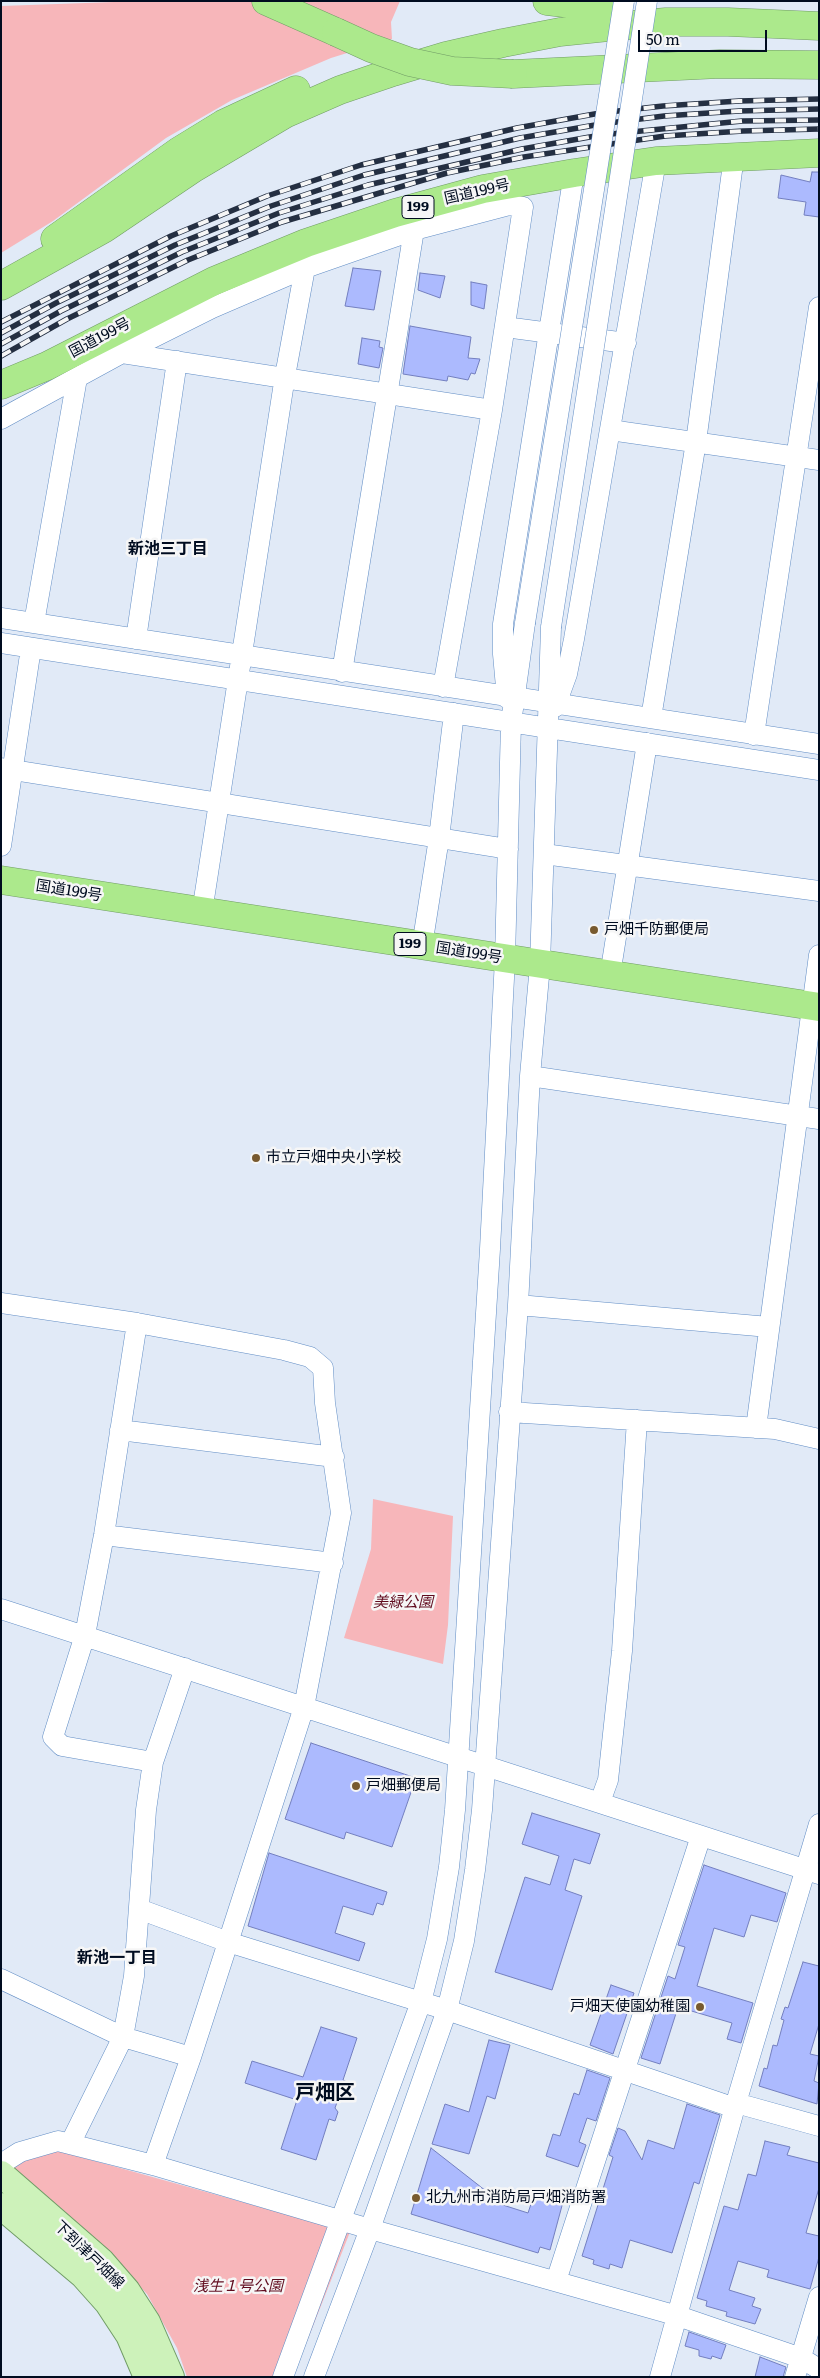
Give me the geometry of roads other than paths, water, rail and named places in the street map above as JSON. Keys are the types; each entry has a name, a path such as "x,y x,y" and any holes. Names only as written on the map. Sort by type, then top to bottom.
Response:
{"highway":[{"path":"266,1 370,48 410,62 452,71 513,74 720,64 819,65"},
{"path":"547,1 581,5 604,1"},
{"path":"1,269 58,237 179,150 223,124 275,99 365,64 482,33 594,15 716,8 819,12"},
{"path":"1,286 105,228 194,168 285,114 340,90 393,72 446,56 560,32 666,22 728,22 819,26"},
{"name":"国道199号","path":"4,390 214,280 306,243 396,213 474,192 574,173 656,161 734,156 819,154"},
{"name":"国道199号","path":"1,880 815,1007"}],"main road":[{"name":"下到津戸畑線","path":"1,2174 101,2261 127,2291 147,2322 171,2377"},
{"name":"下到津戸畑線","path":"1,2206 82,2275 108,2303 129,2335 147,2377"}],"street":[{"path":"511,696 525,623 624,1"},
{"path":"553,702 551,627 647,1"},
{"path":"651,718 696,442 734,156"},
{"path":"314,2377 370,2229 447,2010 464,1941 475,1870 518,1305 530,1076 540,965 547,729 553,702 569,666 656,161"},
{"path":"282,2377 421,2002 437,1939 450,1867 490,1249 505,959 511,696 503,654 503,624 574,173"},
{"path":"1,419 122,353 212,308 305,268 414,230 509,205 523,207 492,410 443,687"},
{"path":"342,672 414,230"},
{"path":"202,912 240,655 285,376 305,268"},
{"path":"754,735 819,307"},
{"path":"505,327 626,343"},
{"path":"122,353 285,376 492,410"},
{"path":"136,639 177,361"},
{"path":"34,623 77,378"},
{"path":"610,430 819,460"},
{"path":"1,618 819,744"},
{"path":"1,643 819,770"},
{"path":"1,846 8,769 31,648"},
{"path":"422,946 440,838 454,713"},
{"path":"610,976 647,743"},
{"path":"8,769 218,801 508,850"},
{"path":"544,854 819,891"},
{"path":"756,1428 797,1115 815,1007 819,955"},
{"path":"530,1076 819,1119"},
{"path":"1,1303 138,1323 284,1350 310,1357 323,1368 325,1404 341,1513 333,1564 304,1707 191,2056 153,2165"},
{"path":"518,1305 769,1327"},
{"path":"138,1323 104,1535 85,1635 53,1737 62,1746 153,1762"},
{"path":"509,1412 775,1429 819,1439"},
{"path":"600,1802 608,1780 622,1651 637,1420"},
{"path":"120,1430 334,1457"},
{"path":"104,1535 333,1564"},
{"path":"1,1608 812,1872"},
{"path":"70,2144 122,2037 134,1976 146,1810 153,1762 185,1668"},
{"path":"660,2377 736,2106 812,1872 819,1824"},
{"path":"556,2281 701,1836"},
{"path":"139,1909 228,1942 447,2010 736,2106 819,2126"},
{"path":"1,1979 122,2037 191,2056"},
{"path":"1,2164 20,2152 58,2141 70,2144 153,2165 370,2229 678,2316 798,2367 819,2369"},
{"path":"798,2367 819,2297"}],"railway":[{"path":"1,322 171,236 267,196 361,165 517,128 600,113 663,106 739,101 819,99"},
{"path":"1,333 56,303 175,245 271,206 364,175 520,138 601,124 664,116 739,111 819,109"},
{"path":"1,344 61,311 182,252 279,213 368,185 522,149 601,135 742,121 819,120"},
{"path":"1,356 67,319 188,260 282,222 447,173 524,157 665,136 819,129"}],"place":[{"name":"戸畑千防郵便局","path":"594,930"},
{"name":"市立戸畑中央小学校","path":"256,1158"},
{"name":"戸畑郵便局","path":"356,1786"},
{"name":"戸畑天使園幼稚園","path":"700,2007"},
{"name":"北九州市消防局戸畑消防署","path":"416,2198"}],"district":[{"name":"新池三丁目","path":"168,549"},
{"name":"新池一丁目","path":"117,1958"},
{"name":"戸畑区","path":"325,2093"}],"park label":[{"name":"美緑公園","path":"403,1603"},
{"name":"浅生１号公園","path":"238,2287"}]}
